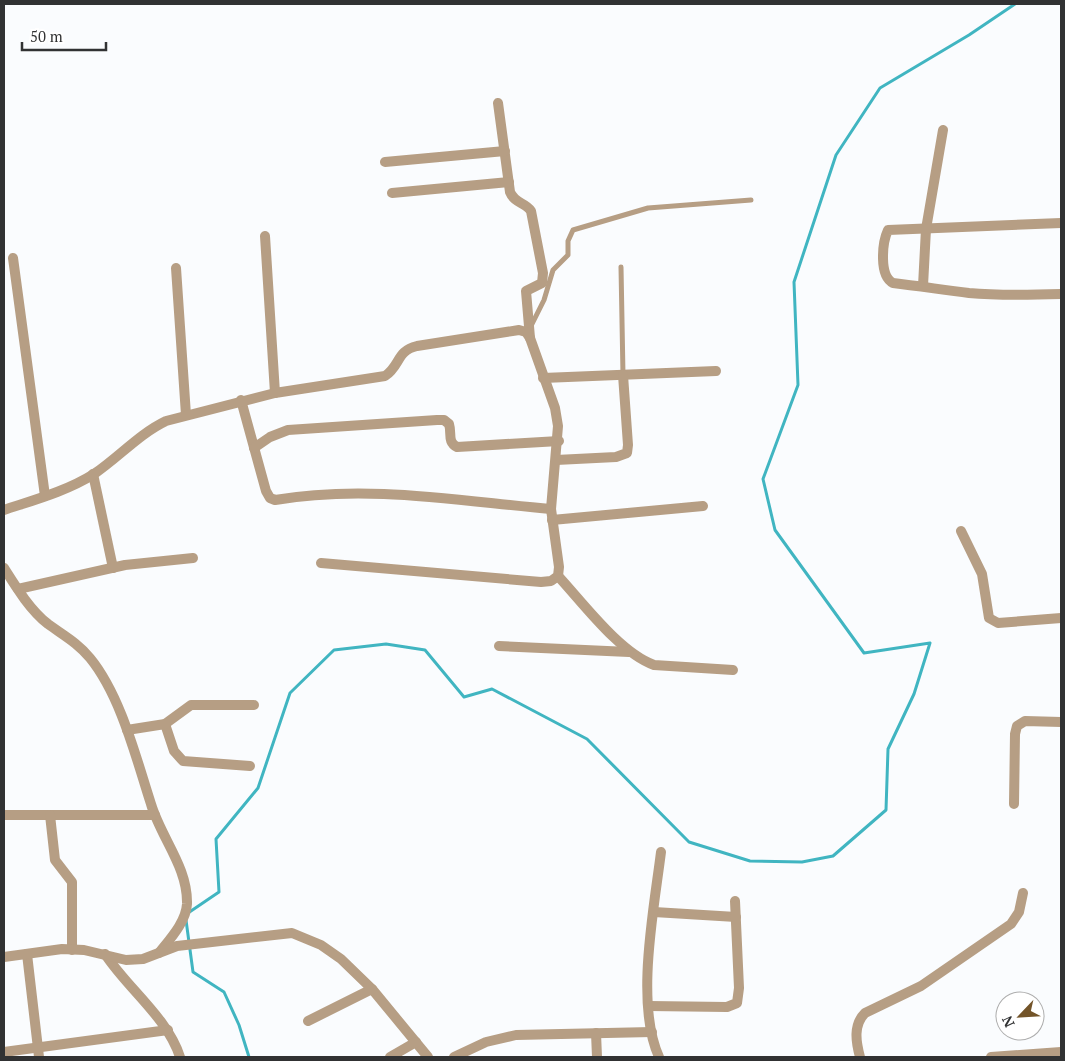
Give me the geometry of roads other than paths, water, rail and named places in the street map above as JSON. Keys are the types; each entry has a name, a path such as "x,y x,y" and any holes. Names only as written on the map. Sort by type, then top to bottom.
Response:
{"street":[{"path":"321,563 541,582 551,581 558,576 559,567 551,509 559,441 555,408 543,378 530,333 526,291 542,283 543,273 531,211 513,198 504,152 498,103"},
{"path":"923,286 926,229 943,130"},
{"path":"385,162 504,152"},
{"path":"392,193 509,182"},
{"path":"1061,223 888,230 885,236 884,273 887,280 893,284 1009,295 1061,294"},
{"path":"265,236 275,393"},
{"path":"12,258 45,496"},
{"path":"176,268 186,415"},
{"path":"4,510 45,496 93,474 152,428 186,415 240,400 275,393 385,376 394,370 401,354 407,348 519,330 530,333"},
{"path":"543,378 716,370"},
{"path":"556,460 616,457 626,452 628,445 623,375"},
{"path":"240,400 266,492 270,498 275,500 318,494 368,494 551,509"},
{"path":"254,448 270,437 288,430 437,420 444,420 449,424 452,445 457,448 559,441"},
{"path":"93,474 113,568"},
{"path":"552,520 703,506"},
{"path":"961,531 982,574 989,618 998,623 1061,618"},
{"path":"18,589 113,568 193,558"},
{"path":"4,568 37,614 74,642 90,658 103,679 127,730 155,815 178,866 185,887 187,905 182,921 159,954"},
{"path":"558,576 629,652 654,665 733,670"},
{"path":"499,646 629,652"},
{"path":"127,730 165,724 191,705 254,706"},
{"path":"1014,804 1017,726 1025,721 1061,722"},
{"path":"165,724 174,751 183,761 250,766"},
{"path":"4,815 155,815"},
{"path":"50,815 55,860 72,882 72,950"},
{"path":"659,1057 652,1032 647,965 661,852"},
{"path":"860,1057 856,1028 859,1019 865,1013 921,986 1010,924 1019,912 1023,893"},
{"path":"649,1006 727,1006 737,1003 739,988 735,901"},
{"path":"654,912 736,917"},
{"path":"4,957 72,950 105,954 126,960 143,959 177,946 292,933 321,944 342,959 372,989 428,1057"},
{"path":"27,954 39,1053"},
{"path":"105,954 123,979 168,1030 180,1057"},
{"path":"308,1021 372,989"},
{"path":"4,1052 39,1053 168,1030"},
{"path":"454,1057 486,1042 502,1037 533,1033 652,1032"},
{"path":"596,1033 597,1057"},
{"path":"390,1057 416,1042"},
{"path":"991,1057 1061,1052"}],"lane":[{"path":"530,333 544,300 553,270 568,255 568,241 572,230 659,206 751,200"},
{"path":"622,267 623,375"}],"waterway":[{"path":"188,913 219,892 216,839 258,788 290,693 334,650 386,644 425,650 464,697 492,689 587,739 689,842 750,861 802,862 833,856 886,810 888,749 914,694 930,643 864,653 775,530 763,479 798,385 794,282 836,155 880,88 969,35 1015,4"},
{"path":"186,920 193,972 224,992 239,1025 249,1057"}]}
